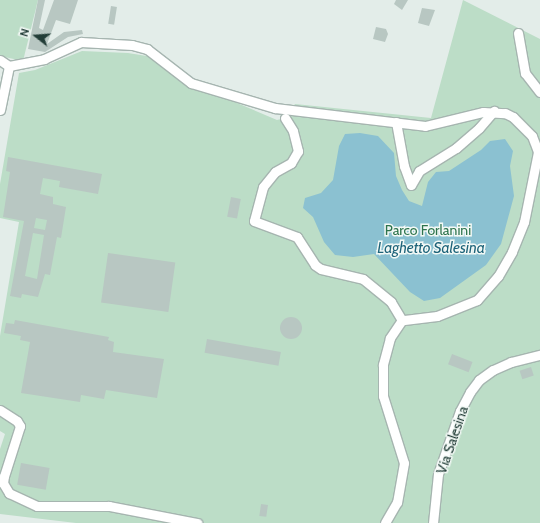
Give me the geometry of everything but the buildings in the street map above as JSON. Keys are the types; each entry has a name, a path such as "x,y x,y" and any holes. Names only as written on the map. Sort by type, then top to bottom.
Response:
{"street":[{"path":"518,33 524,73 530,84 540,92"},
{"path":"0,60 10,66 44,59 81,42 137,46 152,52 191,83 284,114 372,119 425,126 439,124 473,114 494,111 513,117 532,136 538,152 524,222 512,252 498,276 477,300 437,316 402,320 390,338 382,372 383,396 404,464 397,502 385,523"},
{"path":"0,110 10,66"},
{"path":"396,122 404,166 411,185 423,167 456,148 479,128 494,111"},
{"path":"284,114 298,144 298,151 291,163 275,172 263,188 254,220 297,237 315,265 321,269 363,280 391,302 402,320"},
{"name":"Via Salesina","path":"433,523 438,474 460,411 470,392 479,380 493,370 511,362 540,355"},
{"path":"0,410 18,421 20,426 4,476 3,484 9,493 37,506 109,506 197,523"}],"green space":[{"path":"0,0 38,0 23,61 0,56"},
{"name":"Parco Forlanini","path":"463,0 540,39 540,523 76,523 0,514 0,449 5,434 0,431 0,336 19,222 0,218 0,184 19,73 35,70 82,51 128,53 159,58 204,89 277,120 285,118 295,104 431,118"}],"water":[{"name":"Laghetto Salesina","path":"360,133 378,136 394,153 396,176 402,190 409,201 422,206 428,182 436,172 449,171 481,150 490,141 505,139 513,151 510,166 514,196 501,244 486,265 440,298 424,301 410,292 374,254 353,257 335,255 324,242 313,217 303,208 305,198 321,193 333,180 339,146 345,134"}]}
